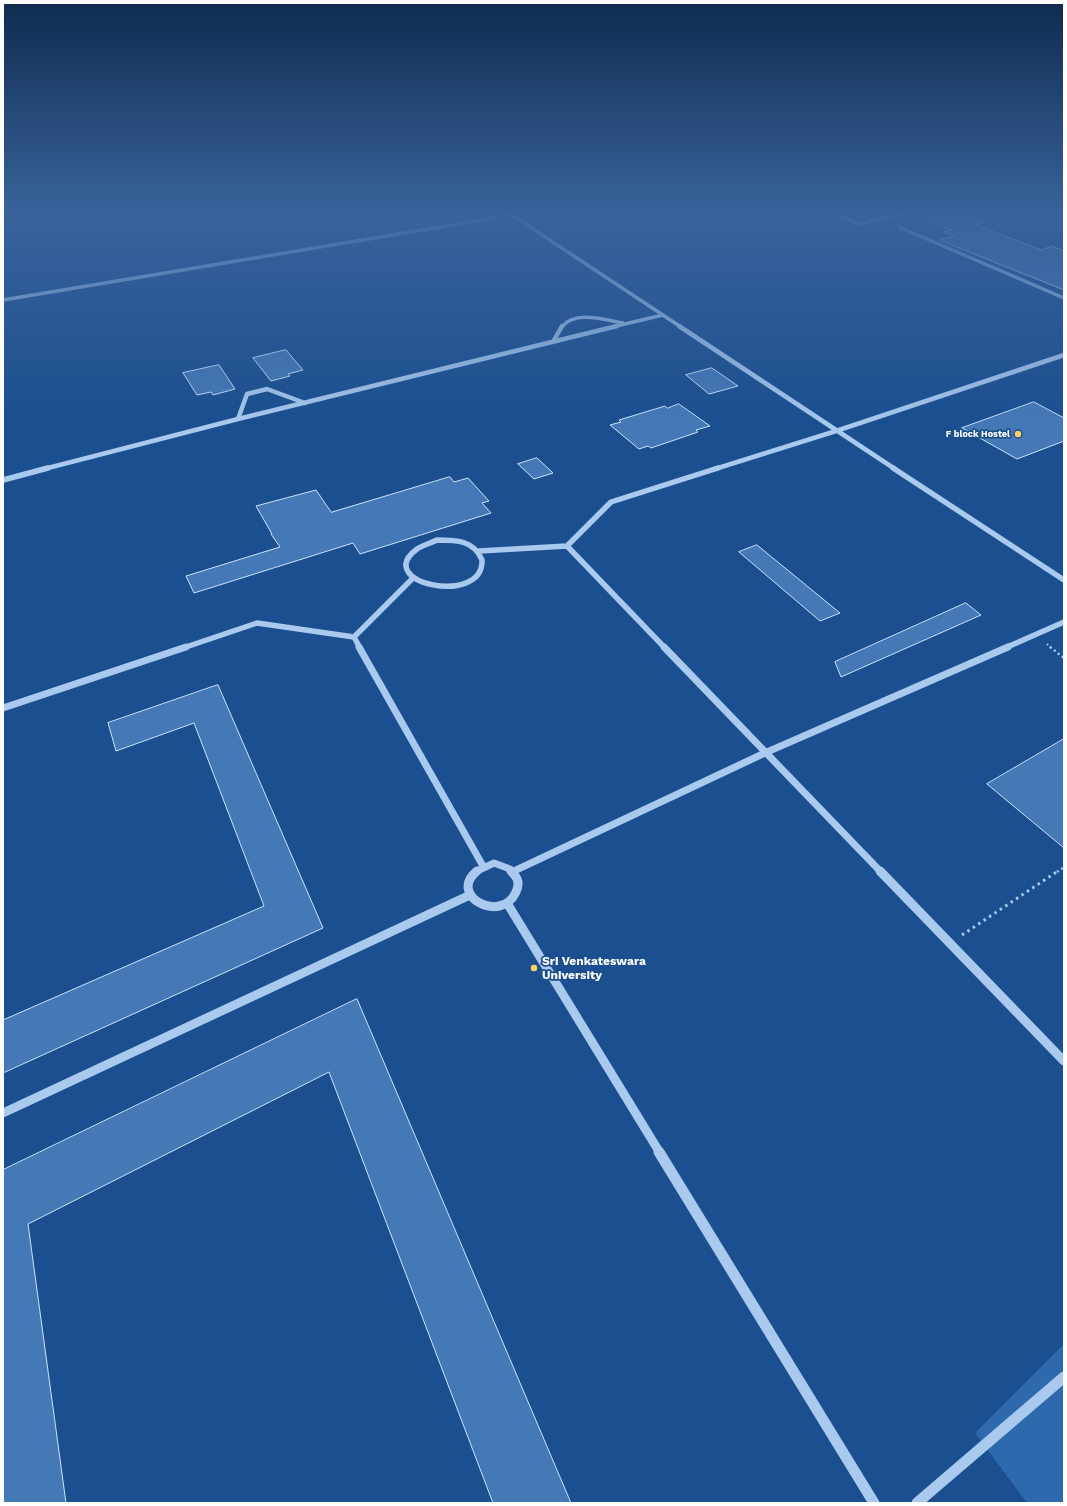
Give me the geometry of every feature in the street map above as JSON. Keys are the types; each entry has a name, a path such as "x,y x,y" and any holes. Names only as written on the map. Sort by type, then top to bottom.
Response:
{"street":[{"path":"3,300 98,284"},
{"path":"617,284 836,431 1064,580"},
{"path":"1032,284 1064,298"},
{"path":"3,480 238,419 663,315"},
{"path":"553,342 565,323 574,320 586,318 628,324"},
{"path":"479,551 567,546 611,502 836,431 1064,354"},
{"path":"238,419 247,394 267,389 306,403"},
{"path":"438,540 462,541 472,545 479,551 483,558 483,566 478,574 465,582 446,587 433,586 412,578 407,571 406,563 409,555 416,549 438,540"},
{"path":"567,546 1064,1061"},
{"path":"354,637 412,578"},
{"path":"514,871 767,752 1064,622"},
{"path":"3,708 257,623 354,637"},
{"path":"354,637 483,866"},
{"path":"494,863 505,865 514,871 518,879 519,888 515,897 507,903 497,907 486,906 477,902 470,895 468,887 470,878 475,871 483,866 494,863"},
{"path":"3,1113 470,895"},
{"path":"507,903 874,1503"},
{"path":"917,1503 1064,1377"}],"path":[{"path":"1034,634 1064,658"},
{"path":"950,943 1064,867"}],"shaded area":[{"path":"1064,1344 1064,1503 1027,1503 975,1433"}],"building":[{"path":"1050,284 1064,284 1064,290"},
{"path":"286,350 303,370 288,374 290,376 271,381 253,358"},
{"path":"219,365 235,389 213,395 211,392 197,395 183,373"},
{"path":"712,368 738,386 709,394 686,375"},
{"name":"F block Hostel","path":"1034,402 1064,418 1064,441 1017,459 962,428"},
{"path":"679,404 710,426 696,430 698,432 651,448 648,446 639,449 610,425 621,422 619,420 665,406 667,408"},
{"path":"537,458 553,473 534,479 518,464"},
{"path":"450,477 454,482 468,478 489,501 482,503 491,513 360,554 353,543 194,593 186,576 280,547 256,506 316,490 331,512"},
{"path":"757,545 840,613 820,621 739,552"},
{"path":"966,603 981,615 841,677 835,662"},
{"path":"218,685 323,928 3,1073 3,1020 264,906 194,723 116,751 108,723"},
{"path":"1064,739 1064,848 987,784"},
{"path":"357,999 571,1503 493,1503 329,1072 28,1224 66,1503 3,1503 3,1170"}],"place":[{"name":"F block Hostel","path":"1018,434"},
{"name":"Sri Venkateswara University","path":"534,968"}]}
